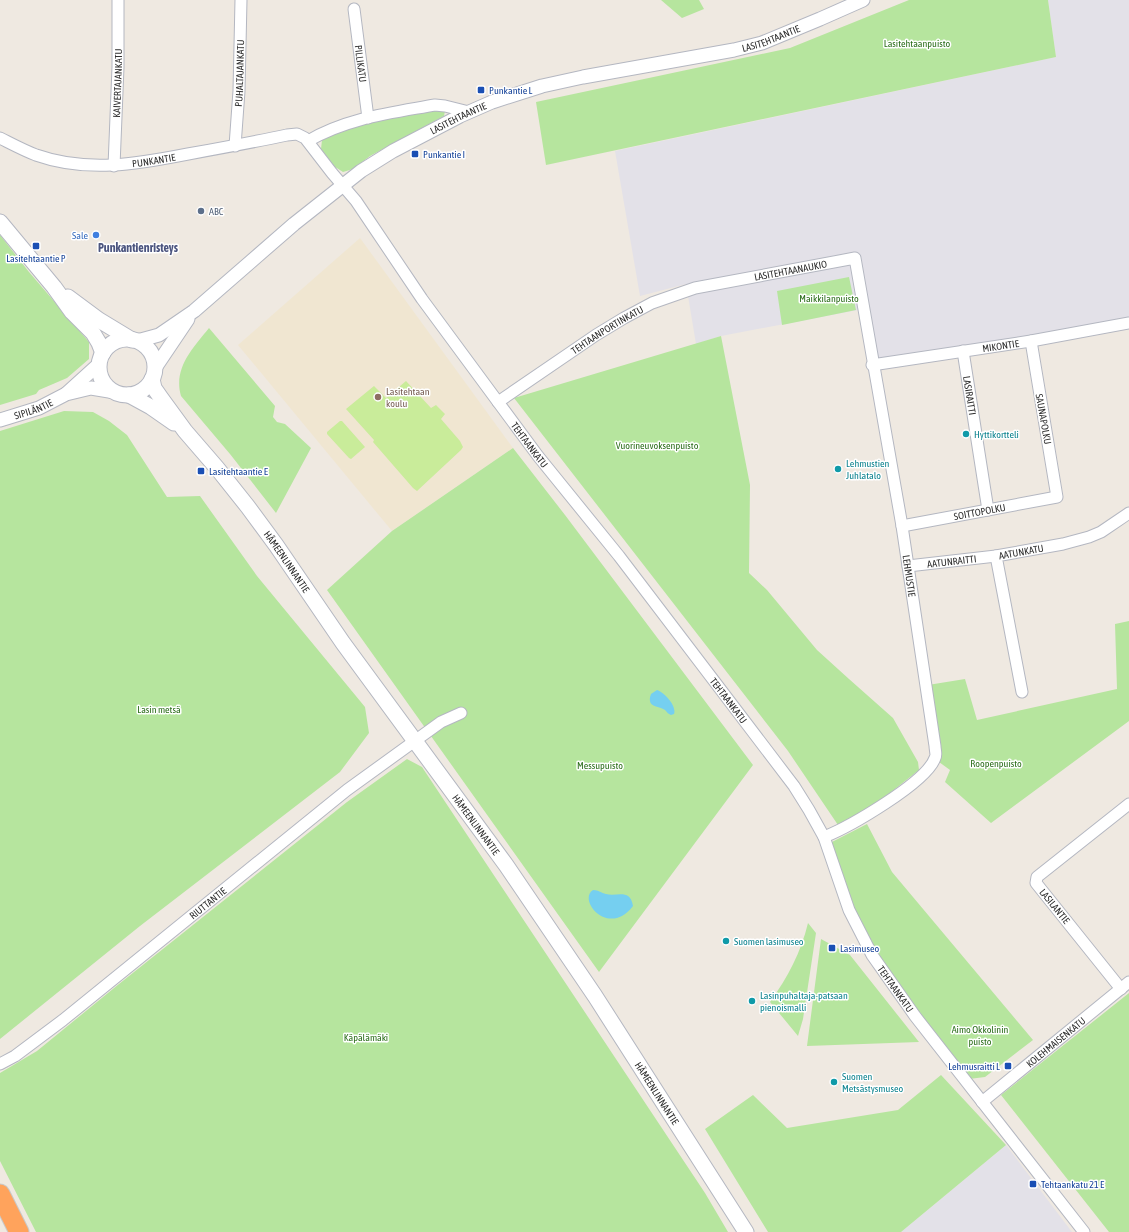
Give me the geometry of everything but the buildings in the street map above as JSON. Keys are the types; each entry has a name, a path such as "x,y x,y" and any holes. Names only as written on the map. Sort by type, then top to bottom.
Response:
{"highway":[{"path":"0,1194 19,1232"}],"main road":[{"path":"0,222 54,287 72,312 93,333 99,343 101,376 103,381 114,392 129,395 141,391 148,385 153,374 154,358 150,351 135,340 99,320 54,287"},
{"path":"101,358 112,344 118,341 135,340"},
{"name":"HÄMEENLINNANTIE","path":"153,374 154,388 185,432 221,473 276,545 343,643 506,865 591,990 746,1232"},
{"name":"HÄMEENLINNANTIE","path":"129,395 151,407 185,432"}],"street":[{"name":"KAIVERTAJANKATU","path":"114,166 118,66 118,0"},
{"name":"PUHALTAJANKATU","path":"235,146 241,0"},
{"name":"LASITEHTAANTIE","path":"135,340 160,335 194,311 294,224 361,171 393,151 469,112 492,102 542,86 583,76 734,50 762,43 820,20 863,0"},
{"name":"PILLIKATU","path":"354,9 368,118"},
{"path":"342,185 308,141 330,129 368,118 435,105 469,112"},
{"name":"PUNKANTIE","path":"0,138 36,155 55,160 114,166 140,163 235,146 287,135 302,136 308,141"},
{"name":"TEHTAANKATU","path":"342,185 356,201 422,299 538,456 619,556 794,786 824,837 849,910 872,955 915,1016 1084,1232"},
{"name":"LASITEHTAANAUKIO","path":"727,282 855,258"},
{"name":"LEHMUSTIE","path":"824,837 854,823 893,798 927,771 936,758 902,526 872,365 855,258"},
{"name":"TEHTAANPORTINKATU","path":"498,402 573,349 641,309 676,294 695,288 727,282"},
{"name":"LASITEHTAANTIE","path":"153,374 194,311"},
{"name":"MIKONTIE","path":"872,365 1031,341 1129,323"},
{"name":"SAUNAPOLKU","path":"1031,341 1057,497"},
{"name":"LASIRAITTI","path":"963,351 988,510"},
{"name":"SIPILÄNTIE","path":"66,394 101,358"},
{"name":"SIPILÄNTIE","path":"0,420 39,408 66,394 91,388 114,392"},
{"name":"SOITTOPOLKU","path":"902,526 1057,497"},
{"name":"AATUNKATU","path":"1022,692 996,556 1063,544 1089,537 1101,532 1129,513"},
{"name":"AATUNRAITTI","path":"908,566 996,556"},
{"name":"RIUTTANTIE","path":"0,1064 15,1056 57,1024 347,790 441,722 461,713"},
{"name":"LASILANTIE","path":"1125,986 1036,883 1037,877 1129,804"},
{"name":"KOLEHMAISENKATU","path":"982,1102 1125,986"}],"shaded area":[{"path":"1048,0 1129,0 1129,323 872,365 863,309 721,336 696,344 686,284 640,296 615,151 1056,57"},
{"name":"Lasitehtaan koulu","path":"360,238 513,448 392,531 238,345"},
{"path":"1006,1145 1072,1232 901,1232"}],"green space":[{"path":"661,0 699,0 704,9 682,18"},
{"name":"Lasitehtaanpuisto","path":"909,0 1048,0 1056,57 546,165 536,102 790,48"},
{"path":"436,109 445,111 444,116 370,156 353,169 343,172 332,165 321,149 322,140 328,134 381,119"},
{"path":"0,235 29,272 89,342 89,359 67,378 39,390 36,394 0,405"},
{"name":"Maikkilanpuisto","path":"849,277 856,310 782,325 777,291"},
{"path":"209,328 275,406 273,417 277,422 285,424 311,448 276,513 230,454 181,396 179,386 182,367 191,351"},
{"name":"Vuorineuvoksenpuisto","path":"721,336 750,485 749,573 767,590 817,650 893,718 918,762 919,770 871,808 838,825 788,751 514,398"},
{"path":"406,381 431,408 436,405 445,414 441,419 460,441 463,447 417,491 346,409 374,386 386,398"},
{"name":"Lasin metsä","path":"64,411 93,412 109,421 127,435 167,497 200,496 257,576 365,707 369,733 340,772 140,926 0,1039 0,431"},
{"path":"342,421 365,447 351,459 327,434 327,432"},
{"name":"Messupuisto","path":"513,448 753,765 599,972 327,590 392,531"},
{"name":"Roopenpuisto","path":"1129,621 1129,721 991,823 945,782 950,770 939,762 928,685 965,679 977,720 1117,689 1115,624"},
{"name":"Käpälämäki","path":"407,759 422,767 705,1193 728,1232 36,1232 0,1161 0,1073 37,1051 347,802"},
{"name":"Aimo Okkolinin puisto","path":"867,824 892,872 1033,1040 985,1077 969,1079 876,955 852,909 830,843"},
{"path":"808,923 816,933 803,1019 798,1036 770,1002 783,983 793,964 802,944"},
{"path":"821,939 850,955 919,1042 807,1046"},
{"path":"1129,993 1129,1232 1109,1232 1001,1095"},
{"path":"941,1075 1006,1145 901,1232 768,1232 705,1129 753,1095 787,1128 898,1110"}],"water":[{"path":"657,690 670,700 674,707 674,714 670,715 662,708 651,704 651,694"},
{"path":"593,890 610,895 626,895 631,900 633,906 624,915 614,918 606,918 598,914 592,908 589,901 589,895"}],"place":[{"name":"Punkantie L","path":"481,90"},
{"name":"Punkantie I","path":"415,154"},
{"name":"ABC","path":"201,211"},
{"name":"Sale","path":"96,235"},
{"name":"Lasitehtaantie P","path":"36,246"},
{"name":"Lasitehtaan koulu","path":"378,397"},
{"name":"Hyttikortteli","path":"966,434"},
{"name":"Lehmustien Juhlatalo","path":"838,469"},
{"name":"Lasitehtaantie E","path":"201,471"},
{"name":"Suomen lasimuseo","path":"726,941"},
{"name":"Lasimuseo","path":"832,948"},
{"name":"Lasinpuhaltaja-patsaan pienoismalli","path":"752,1001"},
{"name":"Lehmusraitti L","path":"1008,1066"},
{"name":"Suomen Metsästysmuseo","path":"834,1082"},
{"name":"Tehtaankatu 21 E","path":"1033,1184"}],"district":[{"name":"Punkantienristeys","path":"138,248"}]}
